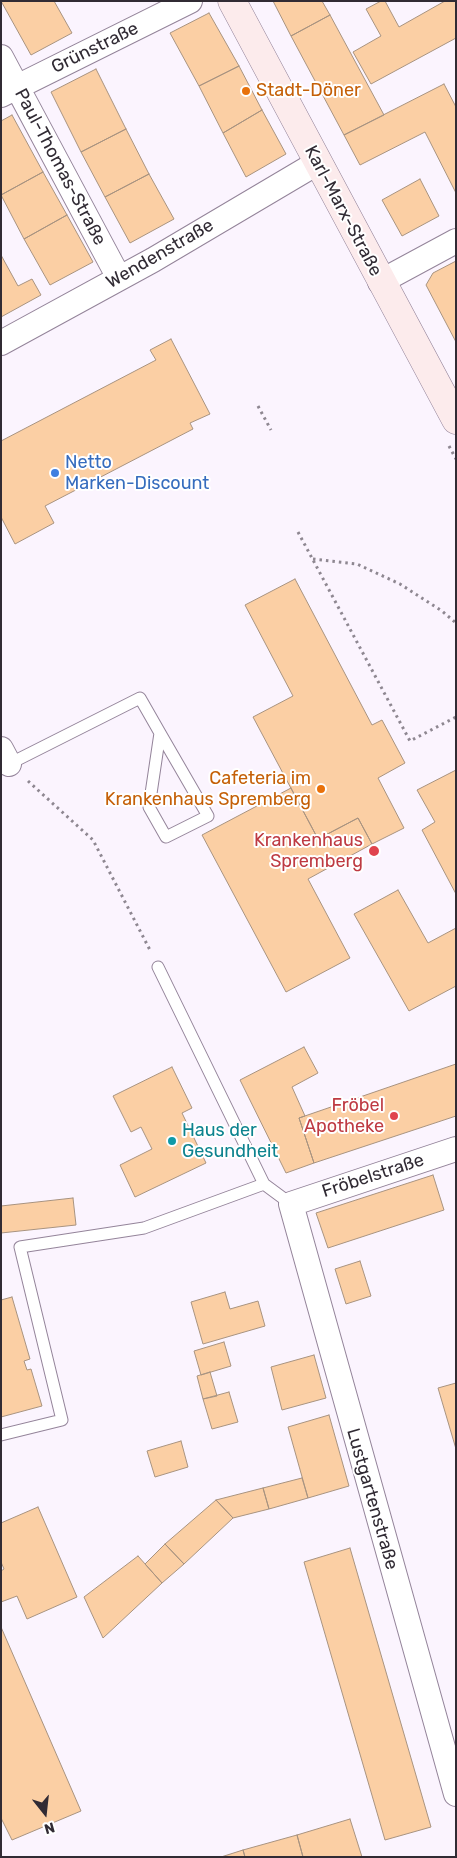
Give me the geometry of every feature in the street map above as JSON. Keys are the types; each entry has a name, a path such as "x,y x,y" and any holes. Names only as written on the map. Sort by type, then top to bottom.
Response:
{"main road":[{"name":"Karl-Marx-Straße","path":"232,1 380,282 456,420"}],"street":[{"name":"Grünstraße","path":"9,91 190,1"},
{"name":"Paul-Thomas-Straße","path":"1,56 9,91 119,278"},
{"name":"Wendenstraße","path":"1,343 119,278 317,163"},
{"path":"380,282 456,241"},
{"name":"Fröbelstraße","path":"290,1204 456,1149"},
{"name":"Lustgartenstraße","path":"290,1204 456,1794"}],"lane":[{"path":"4,760 140,698 208,816 166,837 150,807 160,733"},
{"path":"158,967 264,1184 290,1204"},
{"path":"1,1435 62,1420 20,1247 144,1228 264,1184"}],"path":[{"path":"258,406 271,430"},
{"path":"298,532 410,741 456,717"},
{"path":"312,559 357,564 400,584 442,610 456,623"},
{"path":"4,760 93,840 158,967"}],"building":[{"path":"1,1 54,1 72,33 31,55"},
{"path":"273,1 322,1 330,15 291,36"},
{"path":"381,1 385,1 399,27 445,1 456,1 456,38 371,84 353,52 381,36 366,9"},
{"path":"209,13 239,66 199,86 170,33"},
{"path":"330,15 384,115 344,135 291,36"},
{"path":"239,66 262,110 223,133 199,86"},
{"path":"96,69 126,129 81,152 51,92"},
{"path":"444,84 456,107 456,193 425,132 360,165 344,135"},
{"path":"262,110 286,154 246,177 223,133"},
{"path":"12,115 43,172 1,195 1,121"},
{"path":"126,129 149,174 105,197 81,152"},
{"path":"43,172 67,215 24,239 1,195"},
{"path":"149,174 174,219 130,243 105,197"},
{"path":"420,179 439,216 402,236 382,200"},
{"path":"67,215 93,262 50,285 24,239"},
{"path":"1,255 18,286 32,279 41,295 1,317"},
{"path":"456,261 456,342 426,285 433,273"},
{"name":"Netto Marken-Discount","path":"171,339 210,414 190,423 193,429 45,506 54,523 15,544 1,517 1,441 156,360 150,350"},
{"path":"295,579 372,725 382,720 405,763 378,778 404,828 372,844 358,818 318,839 253,717 293,696 245,605"},
{"path":"456,770 456,894 422,830 435,822 417,790"},
{"path":"291,788 318,839 358,818 372,844 308,879 350,958 286,992 202,835"},
{"path":"398,890 428,943 456,928 456,986 409,1011 354,914"},
{"path":"304,1047 318,1073 292,1087 305,1116 299,1118 314,1163 286,1173 240,1080"},
{"path":"456,1064 456,1116 314,1163 299,1118"},
{"name":"Haus der Gesundheit","path":"172,1067 192,1108 182,1113 206,1163 135,1197 120,1165 152,1149 141,1127 131,1132 113,1096"},
{"path":"433,1175 444,1210 328,1248 316,1213"},
{"path":"73,1198 76,1225 1,1233 1,1206"},
{"path":"360,1261 371,1296 346,1304 335,1269"},
{"path":"225,1292 230,1309 258,1301 265,1326 203,1344 191,1302"},
{"path":"12,1297 30,1359 24,1361 27,1370 31,1369 42,1406 1,1417 1,1300"},
{"path":"224,1342 231,1366 201,1375 194,1351"},
{"path":"314,1355 326,1398 282,1410 271,1367"},
{"path":"210,1372 217,1396 203,1399 197,1376"},
{"path":"456,1383 456,1449 438,1388"},
{"path":"229,1392 238,1422 212,1429 203,1399"},
{"path":"329,1415 349,1486 308,1498 288,1427"},
{"path":"181,1441 188,1467 155,1477 147,1451"},
{"path":"302,1478 308,1498 269,1509 263,1488"},
{"path":"263,1488 269,1509 233,1518 216,1500"},
{"path":"216,1500 233,1518 184,1564 165,1544"},
{"path":"38,1507 77,1597 27,1619 17,1596 1,1602 1,1571 4,1569 1,1562 1,1523"},
{"path":"165,1544 184,1564 162,1583 145,1564"},
{"path":"350,1548 431,1827 385,1840 304,1562"},
{"path":"138,1556 162,1583 103,1638 84,1597"},
{"path":"1,1627 81,1811 12,1840 1,1818"},
{"path":"350,1819 362,1857 303,1857 297,1835"},
{"path":"297,1835 303,1857 245,1857 243,1850"},
{"path":"243,1850 245,1857 221,1857"}],"place":[{"name":"Stadt-Döner","path":"246,91"},
{"name":"Netto Marken-Discount","path":"55,473"},
{"name":"Cafeteria im Krankenhaus Spremberg","path":"321,789"},
{"name":"Krankenhaus Spremberg","path":"374,851"},
{"name":"Fröbel Apotheke","path":"394,1116"},
{"name":"Haus der Gesundheit","path":"172,1141"}]}
